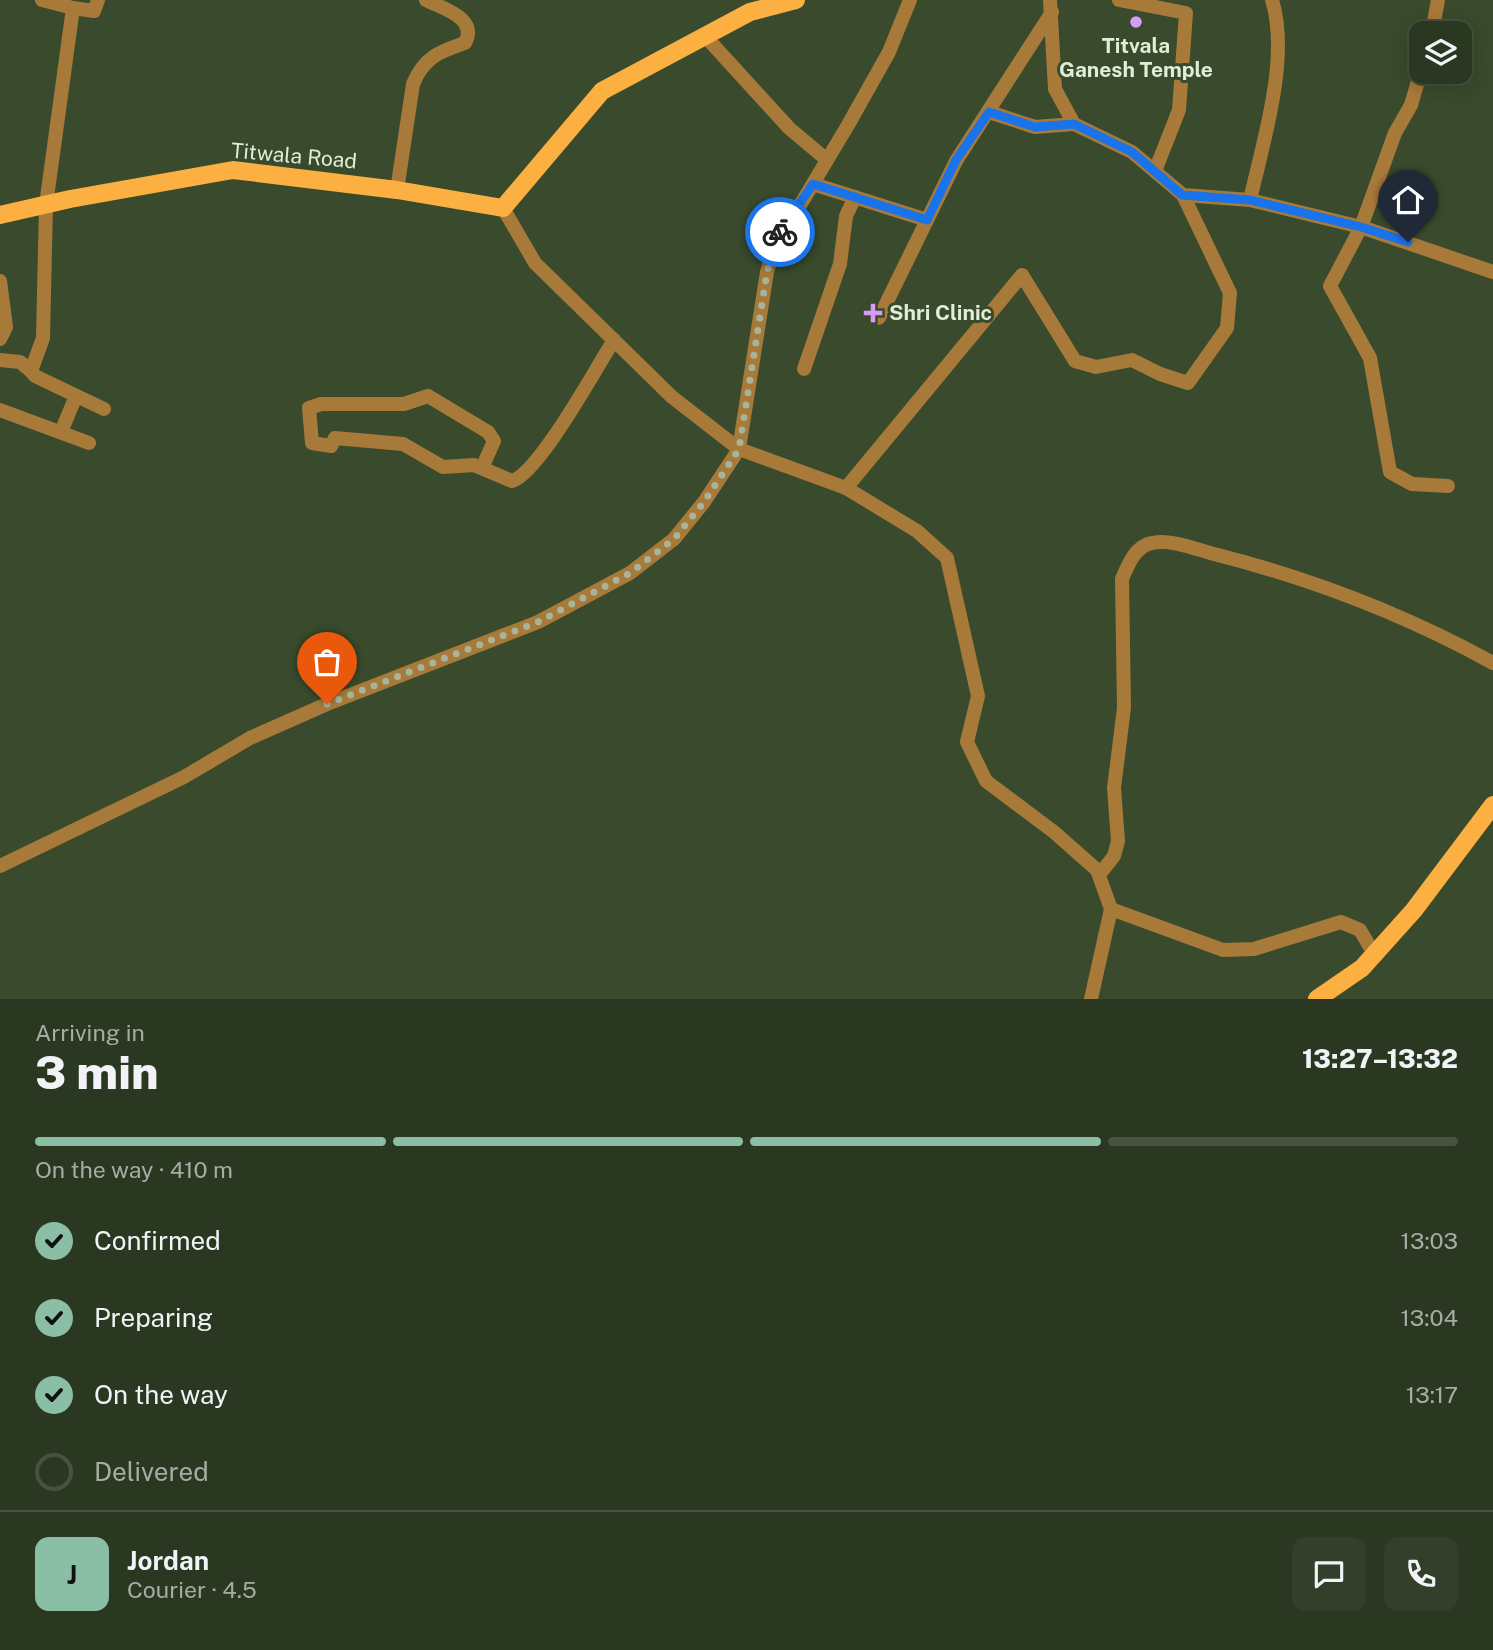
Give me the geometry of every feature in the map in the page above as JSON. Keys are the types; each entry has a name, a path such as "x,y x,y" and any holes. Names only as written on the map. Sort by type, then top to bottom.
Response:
{"main road":[{"path":"503,208 602,92 705,36 748,6 796,0"},
{"name":"Titwala Road","path":"0,215 233,170 397,190 503,208"},
{"path":"1317,999 1362,968 1414,911 1493,805"}],"street":[{"path":"42,0 94,11 98,0"},
{"path":"397,190 413,84 418,72 430,57 465,43 469,35 469,28 463,18 426,0"},
{"path":"0,866 184,777 250,738 327,704 538,622 630,573 674,539 704,502 739,449 767,272 777,236 813,184 889,52 910,0"},
{"path":"1119,0 1186,13 1179,110 1154,171"},
{"path":"1250,200 1274,90 1278,19 1272,0"},
{"path":"1434,21 1438,0"},
{"path":"1051,6 1055,89 1074,124"},
{"path":"879,318 956,160 989,112 1051,6"},
{"path":"31,371 43,338 46,205 73,8"},
{"path":"705,36 789,128 827,160"},
{"path":"1417,84 1411,105 1395,134 1361,227 1330,286 1370,358 1390,472 1399,480 1412,484 1448,486"},
{"path":"846,488 1022,275 1075,361 1096,367 1132,360 1160,374 1188,383 1227,328 1230,293 1182,195 1132,152 1074,124 1035,127 989,112"},
{"path":"813,184 927,220"},
{"path":"1182,195 1250,200 1361,227 1493,272"},
{"path":"804,369 840,264 846,216 855,197"},
{"path":"503,208 535,262 672,397 739,449 846,488 917,531 947,558 978,696 967,742 986,781 1054,832 1099,875 1111,909 1091,999"},
{"path":"0,281 6,327 0,339"},
{"path":"482,468 494,441 488,432 428,396 404,404 321,404 309,408 312,443 322,447 331,446 335,438 351,437 403,444 443,467 474,465 512,481 523,475 547,447 614,340"},
{"path":"0,360 20,362 35,376 104,409"},
{"path":"61,432 76,396"},
{"path":"0,410 89,443"},
{"path":"1099,875 1114,856 1118,841 1114,788 1124,708 1122,579 1130,560 1149,543 1166,542 1227,557 1345,593 1433,630 1493,663"},
{"path":"1111,909 1223,950 1254,949 1341,922 1360,930 1370,947"}],"way so far":[{"path":"327,704 538,622 630,573 674,539 704,502 739,449 767,272 780,232"}],"place":[{"name":"Titvala Ganesh Temple","path":"1136,22"},
{"name":"Shri Clinic","path":"873,313"}],"route":[{"path":"780,232 813,184 907,211 927,220 956,160 989,112 1035,127 1074,124 1132,152 1182,195 1250,200 1361,227 1408,242"}]}
